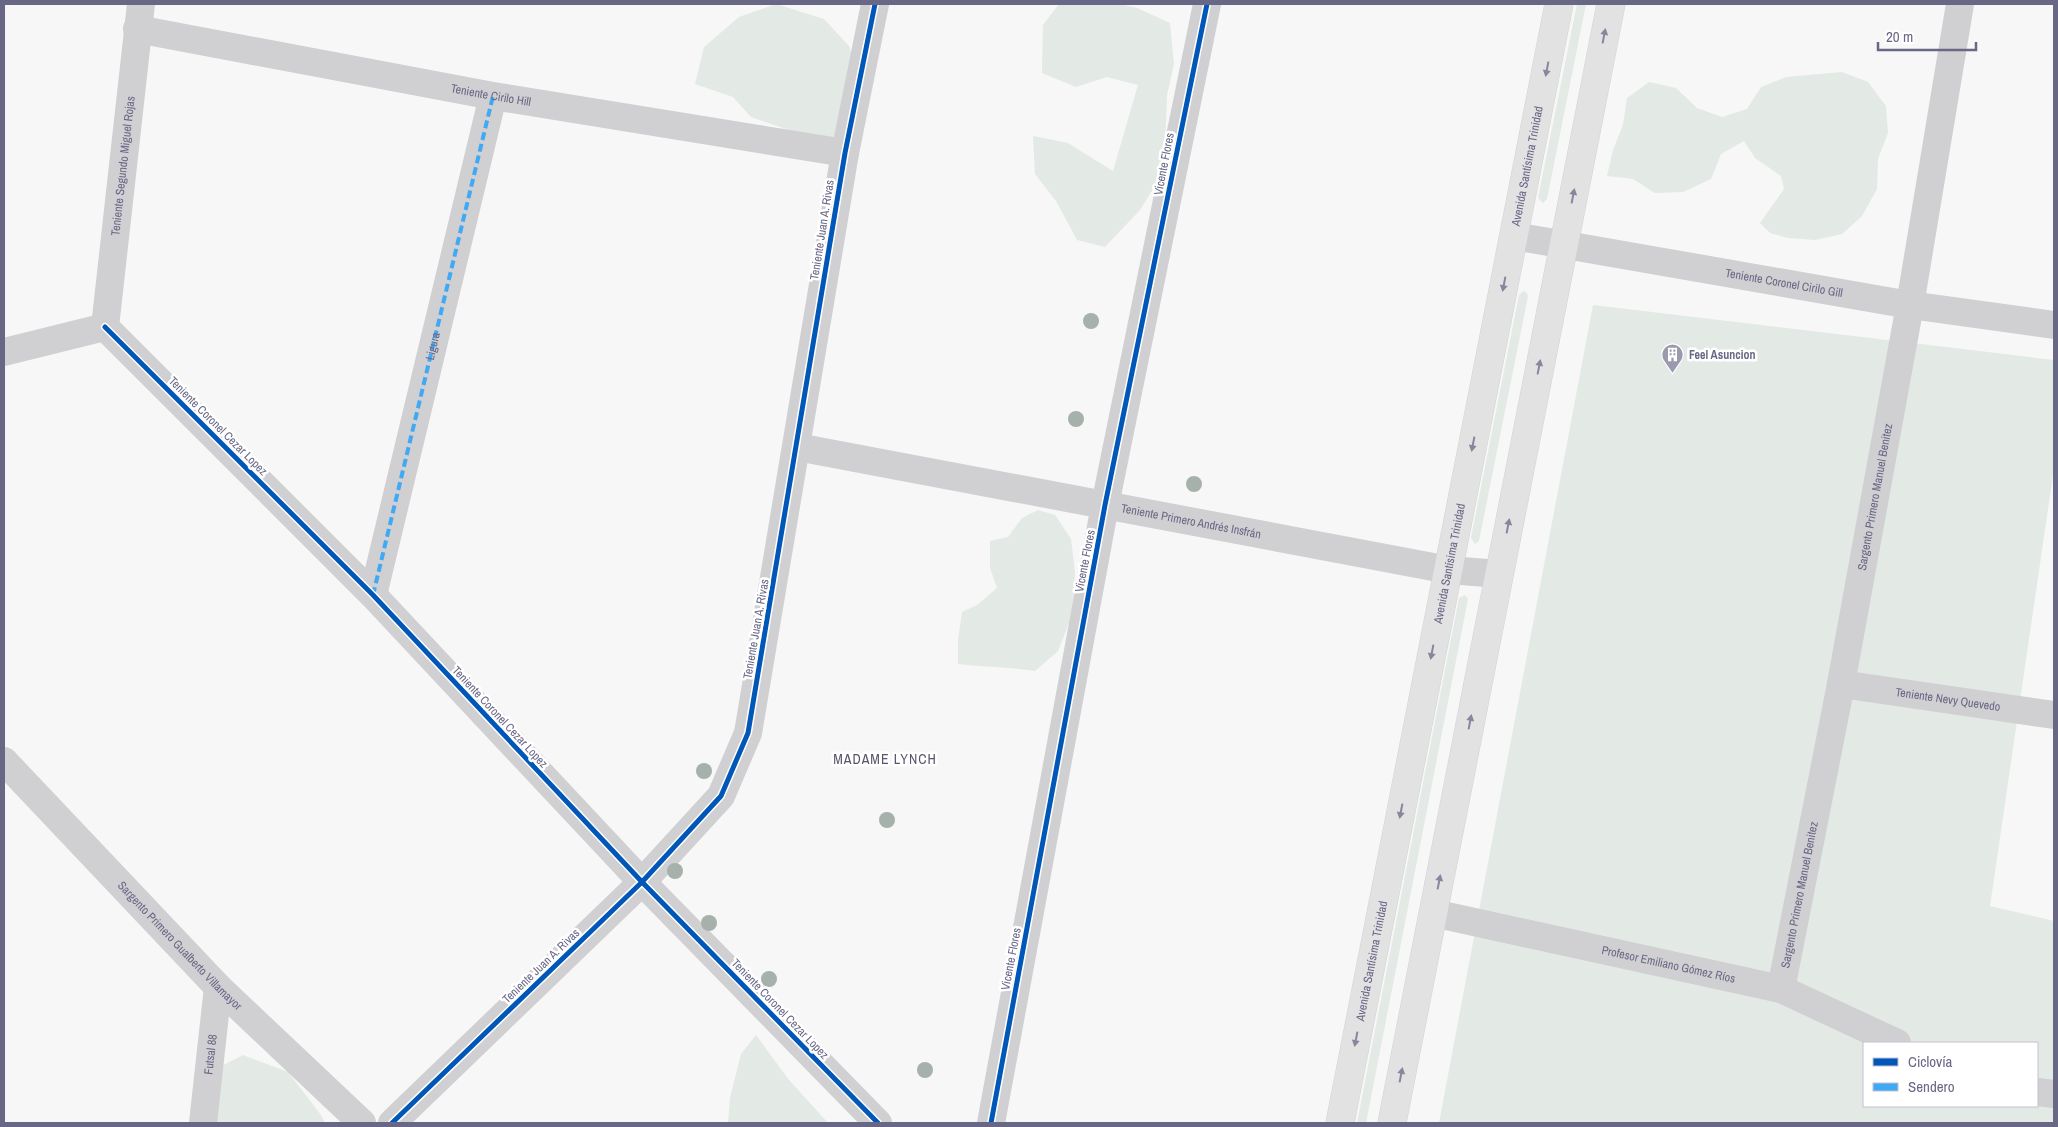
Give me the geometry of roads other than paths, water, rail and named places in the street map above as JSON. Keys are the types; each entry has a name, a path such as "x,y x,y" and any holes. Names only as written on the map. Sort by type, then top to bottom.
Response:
{"main road":[{"name":"Avenida Santísima Trinidad","path":"1340,1123 1560,4"},
{"path":"1392,1123 1611,4"}],"street":[{"name":"Teniente Juan A. Rivas","path":"392,1123 642,882 721,796 748,733 845,153 874,4"},
{"name":"Vicente Flores","path":"990,1123 1106,505 1207,4"},
{"name":"Sargento Primero Manuel Benitez","path":"1781,989 1841,684 1910,306 1960,4"},
{"name":"Teniente Cirilo Hill","path":"139,17 493,96 845,153"},
{"name":"Teniente Segundo Miguel Rojas","path":"105,327 139,17"},
{"name":"Ligura","path":"373,595 493,96"},
{"name":"Teniente Coronel Cirilo Gill","path":"1514,236 1910,306 2054,325"},
{"path":"4,352 105,327"},
{"name":"Teniente Coronel Cezar Lopez","path":"105,327 373,595 642,882 878,1123"},
{"name":"Teniente Primero Andrés Insfrán","path":"797,447 1448,570 1498,574"},
{"name":"Teniente Nevy Quevedo","path":"1841,684 2054,715"},
{"name":"Sargento Primero Gualberto Villamayor","path":"4,761 218,986 362,1123"},
{"name":"Profesor Emiliano Gómez Ríos","path":"1432,913 1781,989 1895,1042"},
{"name":"Futsal 88","path":"203,1123 218,986"},
{"path":"2038,1092 2054,1094"}],"place":[{"name":"Feel Asuncion","path":"1673,374"}],"district":[{"name":"MADAME LYNCH","path":"885,759"}]}
